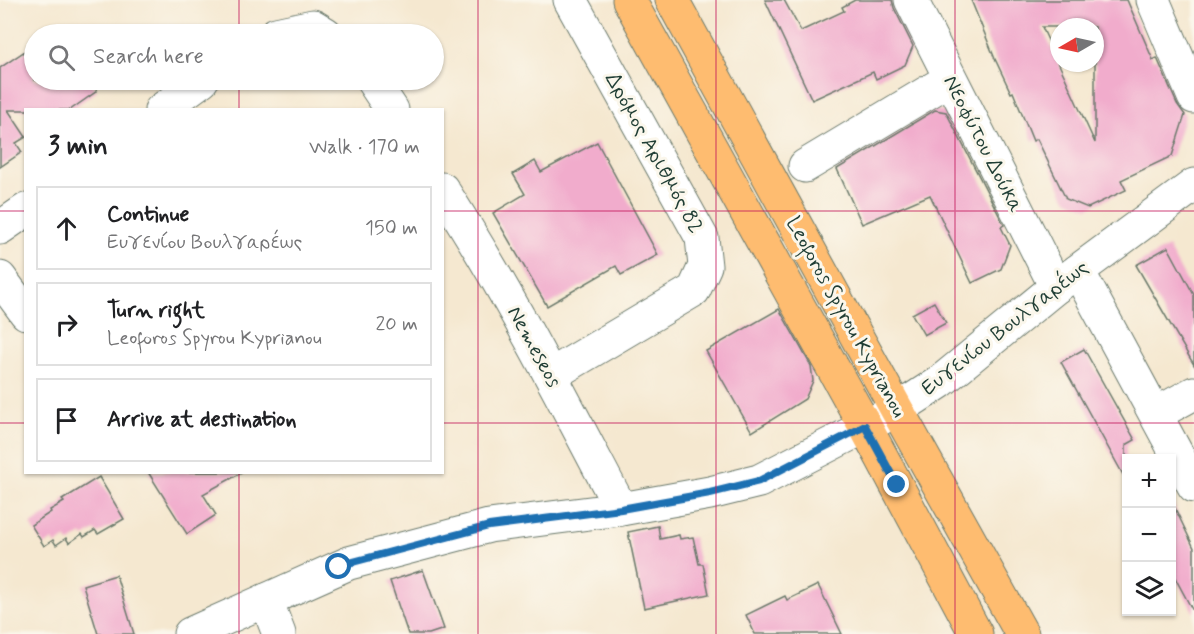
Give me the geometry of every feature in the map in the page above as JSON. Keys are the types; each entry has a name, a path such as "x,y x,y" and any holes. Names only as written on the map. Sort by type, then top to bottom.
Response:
{"main road":[{"name":"Leoforos Spyrou Kyprianou","path":"629,0 865,426 976,634"},
{"name":"Leoforos Spyrou Kyprianou","path":"672,0 1022,634"}],"street":[{"name":"Δρόμος Αριθμός 82","path":"551,375 694,290 705,266 702,238 570,0"},
{"name":"Νεοφύτου Δούκα","path":"910,0 950,79 1067,279 1156,414 1194,486"},
{"path":"1153,0 1194,97"},
{"path":"805,166 950,79"},
{"path":"164,108 188,90"},
{"path":"379,90 391,108"},
{"name":"Ευγενίου Βουλγαρέως","path":"190,634 349,563 489,526 621,509 710,493 759,481 897,410 940,382 1067,279 1194,185"},
{"name":"Nemeseos","path":"444,196 453,227 551,375 621,509"},
{"path":"0,228 24,211"},
{"path":"0,278 24,310"},
{"path":"1156,414 1194,393"},
{"path":"266,600 279,634"}],"building":[{"path":"765,0 784,0 801,31 844,11 842,7 855,0 892,0 913,46 905,65 876,79 873,72 812,100"},
{"path":"971,0 1127,0 1153,60 1157,58 1177,104 1185,115 1172,156 1121,180 1126,190 1088,208 1066,199 1037,139 1033,141 1013,92 1011,93","holes":["1050,18 1104,18 1104,72 1095,72 1095,143 1063,72 1050,72 1050,45 1042,27 1050,27"]},
{"path":"24,52 24,90 97,91 73,108 8,110 24,134 24,138 16,143 22,152 0,167 0,68"},
{"path":"935,110 946,112 1004,225 1001,227 1010,245 1001,269 972,283 930,195 862,224 837,169"},
{"path":"597,142 658,255 621,275 616,266 547,306 493,213 525,194 513,174 535,161 541,172"},
{"path":"1168,247 1194,295 1194,365 1136,265"},
{"path":"934,302 946,323 924,335 912,314"},
{"path":"779,309 811,366 813,381 805,399 752,432 706,351"},
{"path":"1084,349 1135,440 1126,445 1126,454 1122,454 1122,473 1061,362"},
{"path":"149,474 239,474 203,494 216,515 187,534"},
{"path":"99,477 124,519 98,534 95,530 84,537 82,534 69,543 66,538 56,545 53,540 44,546 31,525 64,502 62,500"},
{"path":"1176,510 1194,548 1194,613 1176,579"},
{"path":"658,526 660,539 679,535 680,539 693,537 699,564 703,564 709,594 644,608 628,532"},
{"path":"423,570 444,629 429,634 408,634 390,581"},
{"path":"116,575 134,634 98,634 83,585"},
{"path":"818,585 842,634 755,634 746,615 785,596 787,600"}],"route":[{"path":"339,567 489,526 621,509 710,493 759,481 865,426 897,485"}]}
